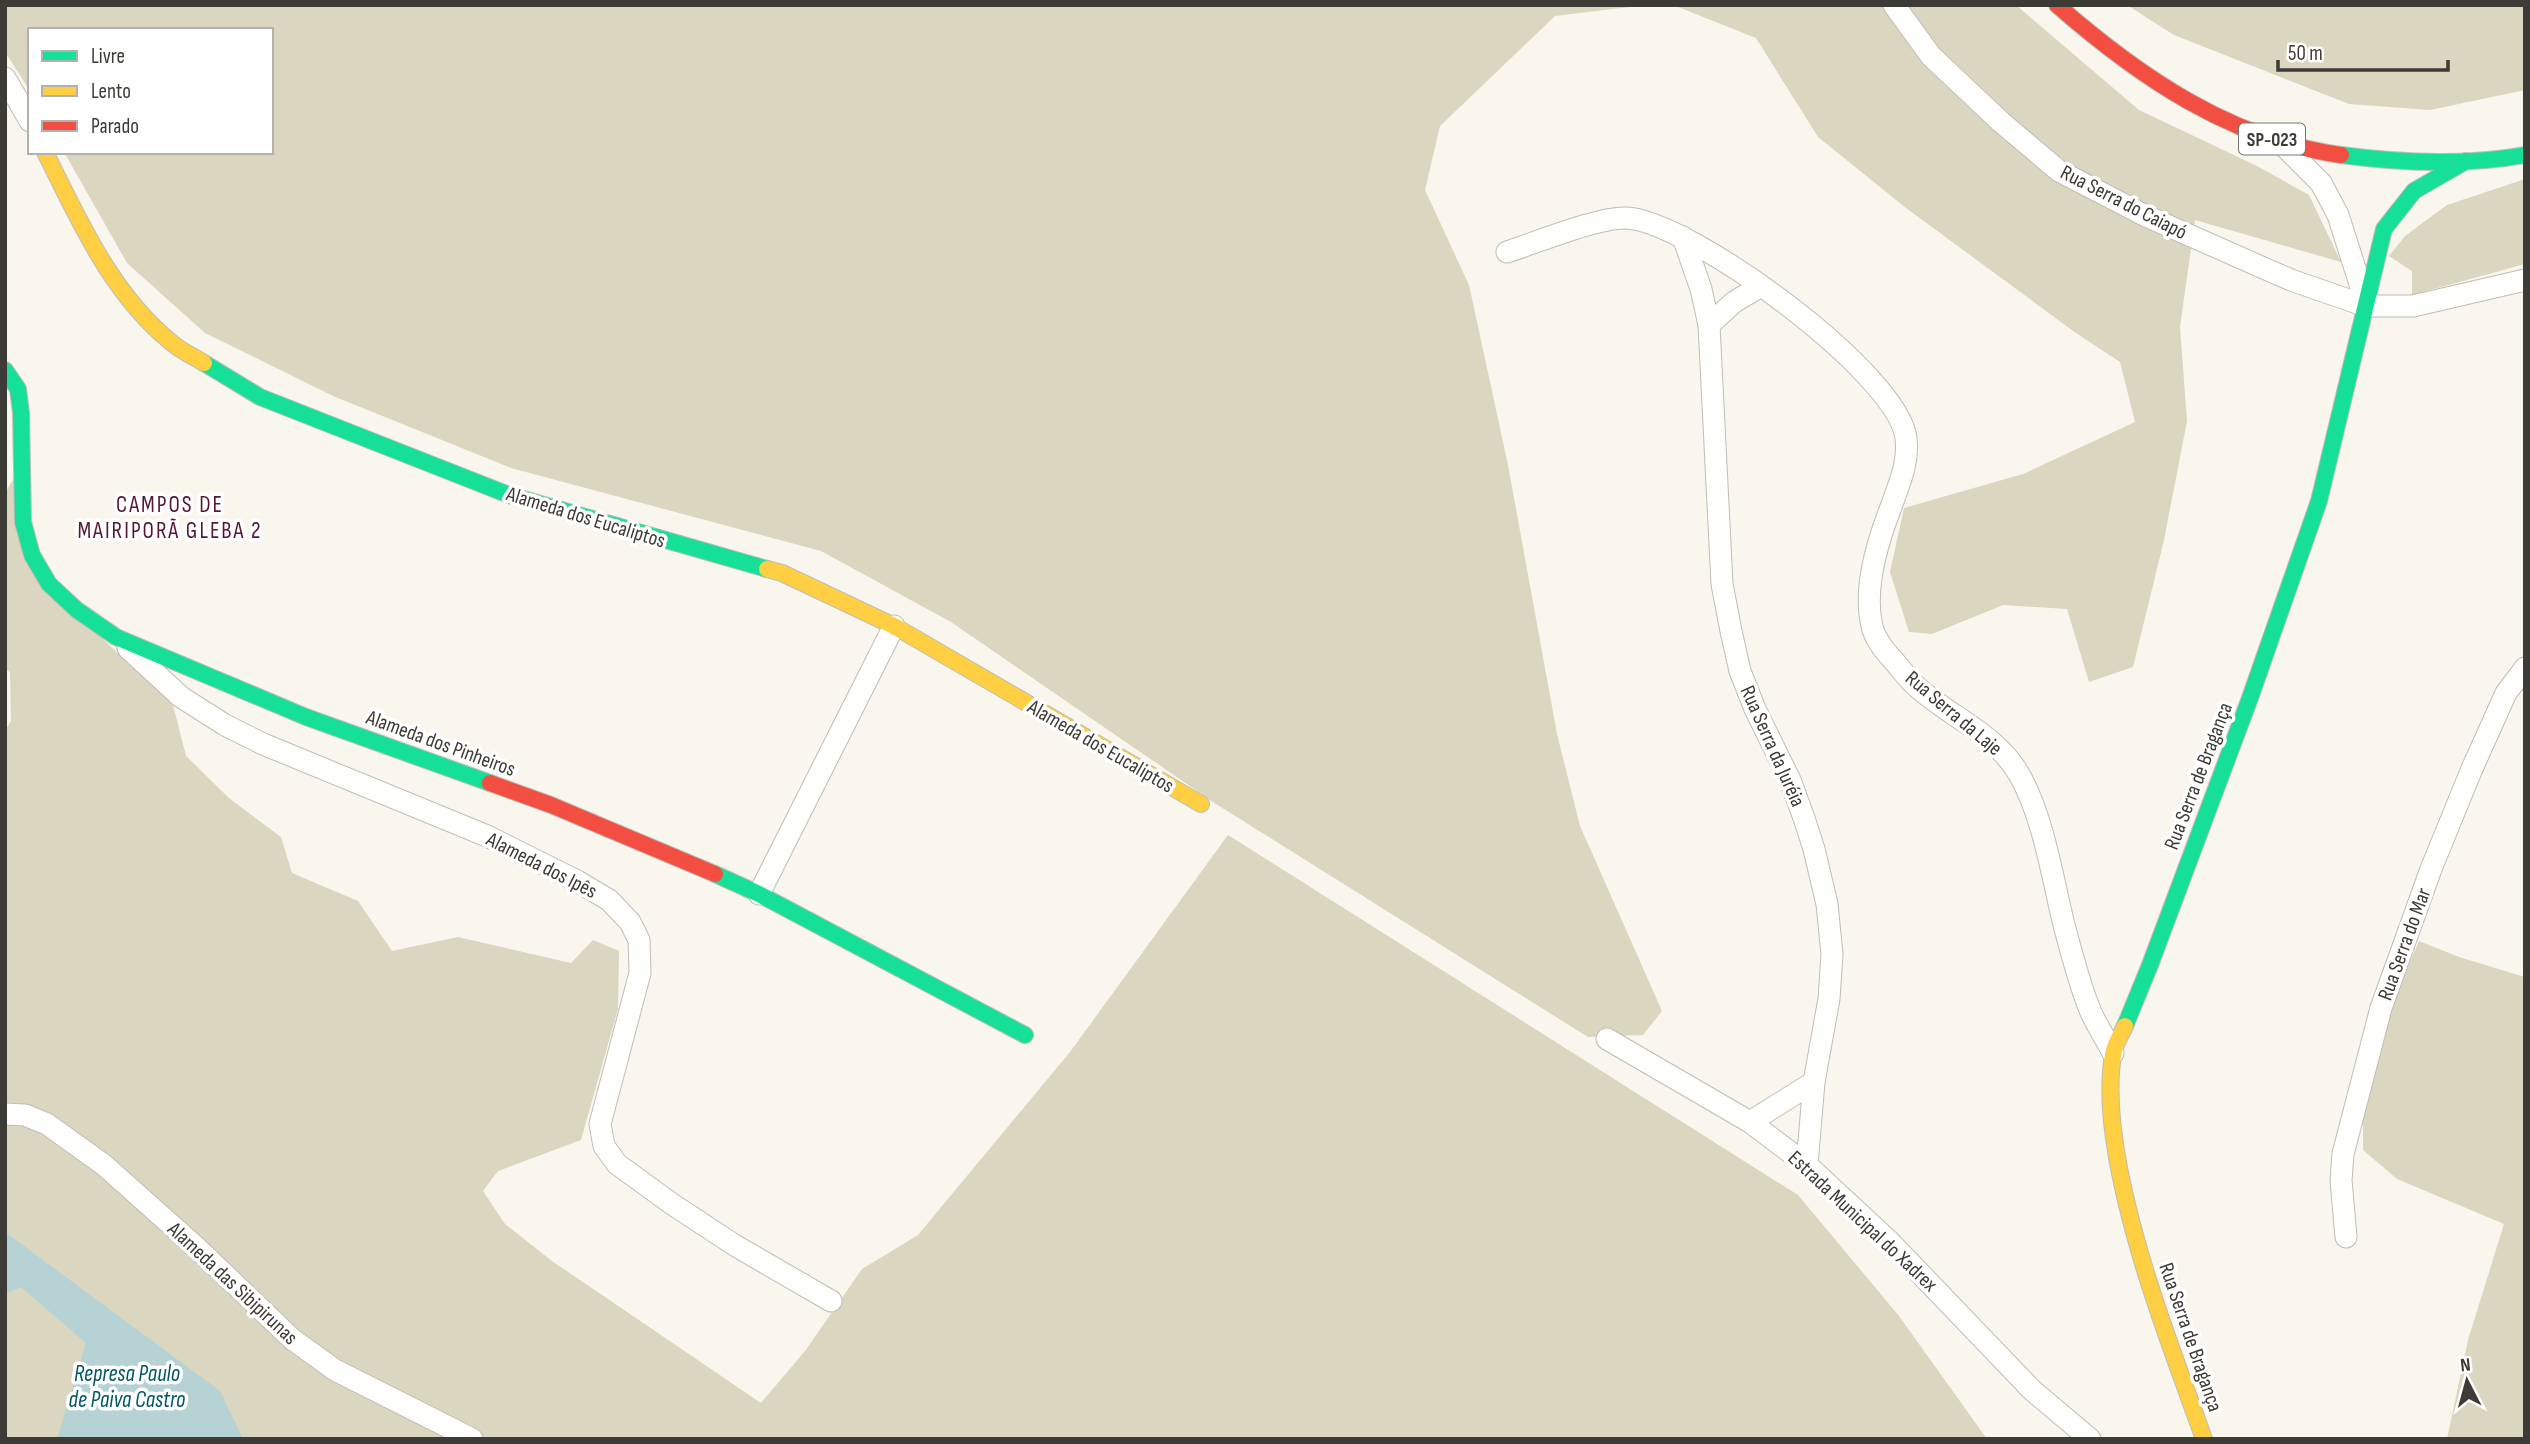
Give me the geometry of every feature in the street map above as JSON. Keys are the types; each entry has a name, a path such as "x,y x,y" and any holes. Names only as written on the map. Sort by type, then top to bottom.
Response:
{"street":[{"name":"Rua Serra do Caiapó","path":"1894,5 1931,55 2059,172 2146,216 2270,271 2367,306 2413,306 2525,280"},
{"name":"SP-023","path":"2057,5 2090,37 2133,70 2225,121 2280,141 2349,157 2417,163 2525,155"},
{"path":"5,78 28,118"},
{"path":"2280,141 2321,183 2338,215 2367,306"},
{"name":"Alameda dos Eucaliptos","path":"46,154 99,254 118,286 139,312 173,344 260,397 509,495 782,573 894,626 1201,804"},
{"name":"Rua Serra de Bragança","path":"2204,1439 2150,1286 2127,1209 2115,1146 2110,1094 2113,1053 2150,965 2250,698 2319,501 2384,229 2414,191 2466,161"},
{"name":"Rua Serra da Laje","path":"1507,252 1605,220 1626,217 1644,221 1683,237 1774,294 1843,350 1891,403 1906,436 1905,469 1875,551 1871,586 1874,630 1881,646 1916,686 2003,751 2021,776 2038,821 2088,1007 2113,1053"},
{"name":"Rua Serra da Juréia","path":"1683,237 1702,289 1709,325 1722,584 1731,631 1750,696 1790,780 1804,818 1827,904 1832,954 1829,999 1814,1082 1807,1165"},
{"path":"1709,325 1734,302 1761,286"},
{"name":"Alameda dos Pinheiros","path":"5,370 18,389 21,412 23,522 32,555 49,584 77,610 116,637 306,717 576,816 759,894 1025,1035"},
{"path":"759,894 894,626"},
{"name":"Alameda dos Ipês","path":"116,637 181,697 225,725 263,744 486,836 578,881 609,900 630,922 639,940 640,974 600,1124 604,1146 617,1164 671,1204 831,1301"},
{"name":"Rua Serra do Mar","path":"2346,1237 2341,1180 2343,1154 2381,1008 2431,869 2471,771 2506,693 2525,668"},
{"name":"Estrada Municipal do Xadrex","path":"1607,1039 1750,1122 1807,1165 1917,1270 2032,1390 2090,1439"},
{"path":"1750,1122 1814,1082"},
{"name":"Alameda das Sibipirunas","path":"5,1114 25,1115 47,1124 104,1165 196,1247 292,1339 335,1370 472,1439"}],"shaded area":[{"path":"5,5 1646,5 1555,16 1440,126 1425,190 1469,285 1508,465 1557,734 1580,826 1662,1011 1643,1035 1588,1037 1216,804 951,622 821,551 511,468 333,396 205,333 127,263 65,154 273,154 273,28 28,28 28,88 5,52"},
{"path":"1673,5 2016,5 2139,110 2257,166 2309,195 2341,262 2195,220 2180,327 2187,421 2164,540 2133,667 2089,682 2067,609 2003,605 1932,634 1909,632 1890,572 1904,508 2023,474 2135,422 2120,362 2076,333 1906,208 1818,137 1756,38"},
{"path":"2127,5 2525,5 2525,90 2430,110 2349,104 2174,35"},
{"path":"2525,179 2525,264 2412,295 2412,271 2389,256 2405,236 2447,205"},
{"path":"14,478 23,555 106,642 173,705 186,756 230,799 281,837 292,873 358,901 392,951 458,937 571,963 593,940 619,951 618,1009 581,1140 498,1171 483,1191 505,1224 552,1261 761,1403 805,1351 862,1269 918,1235 1070,1052 1228,835 1798,1195 1899,1316 1987,1439 5,1439 5,731 11,721 10,672 5,669 5,493"},
{"path":"2419,941 2459,957 2525,977 2525,1439 2447,1439 2468,1340 2504,1224 2397,1179 2363,1150 2363,1117 2396,993"}],"water":[{"name":"Represa Paulo de Paiva Castro","path":"5,1234 220,1391 243,1439 57,1439 86,1343 21,1287 5,1294"}],"traffic: fast":[{"path":"2341,155 2433,162 2479,161 2525,155"},
{"path":"2125,1026 2250,698 2319,501 2384,229 2414,191 2466,161"},
{"path":"204,363 260,397 509,495 767,569"},
{"path":"5,370 18,389 23,522 32,555 49,584 77,610 116,637 306,717 490,783"},
{"path":"715,874 759,894 1025,1035"}],"traffic: slow":[{"path":"46,154 98,255 131,302 150,324 172,343 204,363"},
{"path":"767,569 782,573 894,626 1201,804"},
{"path":"2125,1026 2114,1051 2110,1083 2112,1126 2119,1168 2145,1271 2204,1439"}],"traffic: jam":[{"path":"2057,5 2120,56 2188,101 2224,120 2262,135 2341,155"},
{"path":"490,783 551,805 715,874"}],"district":[{"name":"CAMPOS DE MAIRIPORÃ GLEBA 2","path":"170,517"}]}
